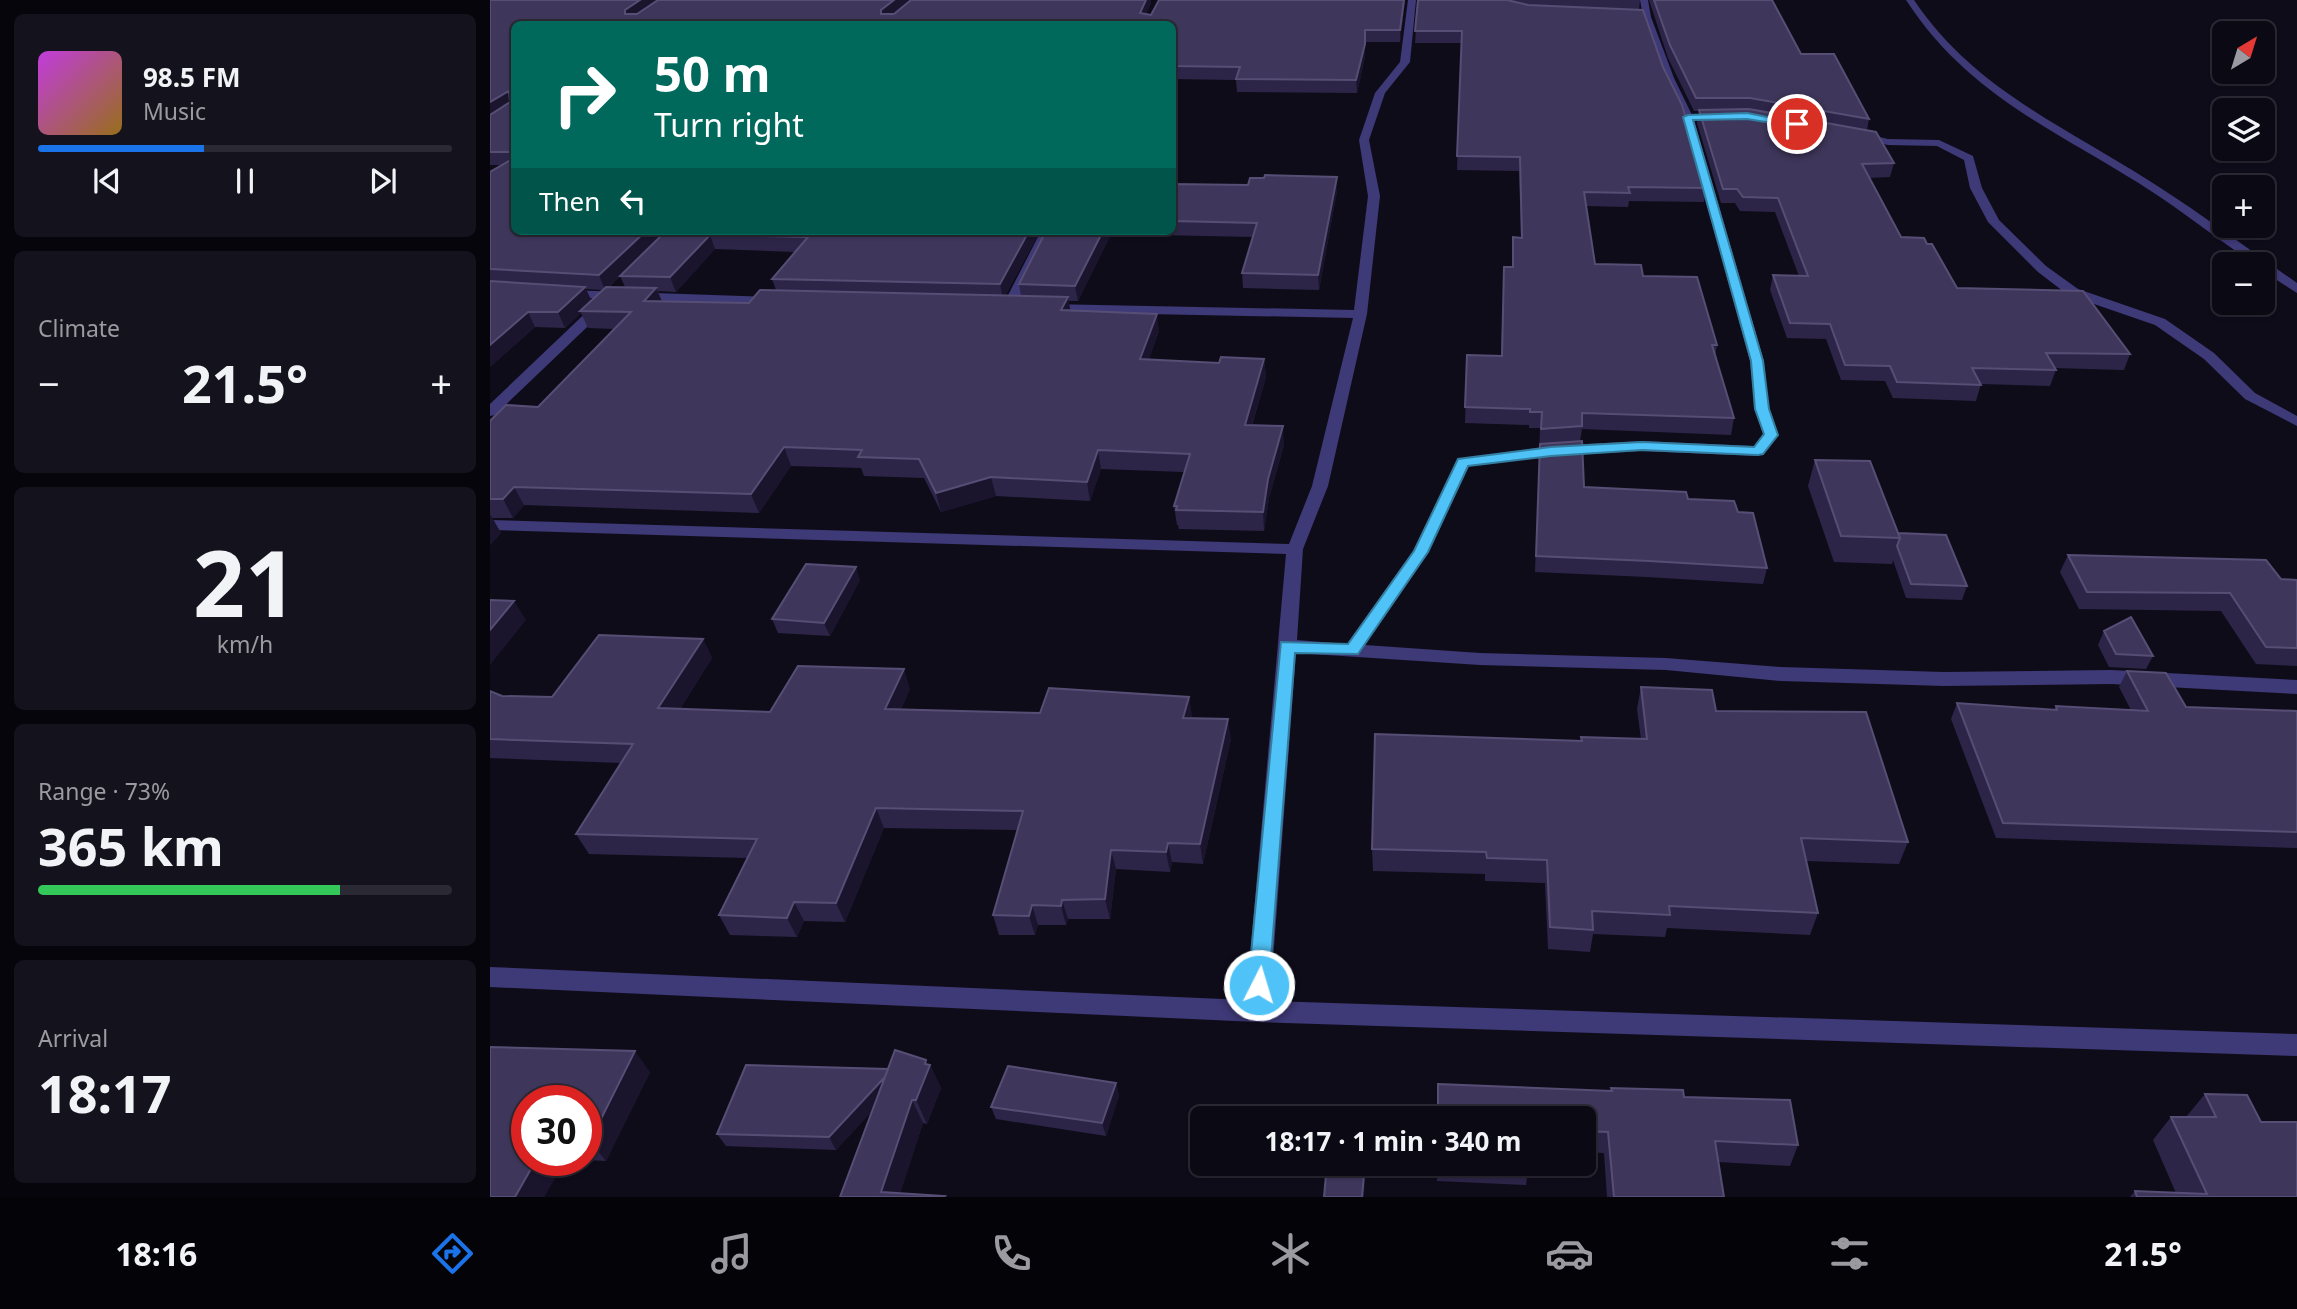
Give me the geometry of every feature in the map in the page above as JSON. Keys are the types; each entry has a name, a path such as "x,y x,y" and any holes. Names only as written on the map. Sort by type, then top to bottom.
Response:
{"street":[{"path":"1257,1011 1295,550 1320,486 1360,314 1374,196 1364,140 1380,93 1405,62 1412,0"},
{"path":"1352,650 1421,552 1462,462 1642,446 1758,451 1771,435 1762,409 1757,361 1694,117 1669,78 1647,17 1644,0"},
{"path":"1910,0 1919,18 1973,73 2060,131 2144,182 2245,252"},
{"path":"1634,16 1647,17"},
{"path":"1848,134 1888,142 1939,143 1969,158 1976,188 1994,222 2042,269 2073,292 2160,322 2209,356 2250,396 2297,422"},
{"path":"1044,235 1016,307 1360,314"},
{"path":"2275,273 2297,289"},
{"path":"490,412 630,278"},
{"path":"557,293 790,301"},
{"path":"490,525 1295,550"},
{"path":"1287,646 1480,659 1666,664 1781,674 1944,679 2111,677 2297,687"},
{"path":"490,977 1257,1011 2297,1045"}],"building":[{"path":"490,0 640,0 625,10 625,14 637,14 658,0 894,0 881,10 881,14 894,14 911,0 1146,0 1140,13 1151,15 1159,0 1404,0 1400,30 1365,30 1365,44 1356,80 1236,79 1240,67 1176,66 1176,21 511,21 511,152 490,152 490,115 510,102 509,91 490,102"},
{"path":"1418,0 1507,0 1528,5 1643,10 1663,67 1682,105 1706,188 1628,187 1630,193 1584,192 1595,264 1641,265 1643,276 1697,277 1717,345 1712,345 1734,418 1582,413 1582,426 1541,429 1542,412 1530,412 1530,409 1465,407 1467,355 1502,356 1504,267 1513,267 1513,237 1522,238 1520,157 1457,156 1462,31 1415,31"},
{"path":"1654,0 1772,0 1801,54 1834,54 1869,119 1750,98 1696,98 1670,45"},
{"path":"1749,109 1876,132 1894,163 1862,164 1901,237 1924,238 1927,244 1932,244 1957,288 2083,291 2130,354 2046,353 2056,370 1972,368 1981,385 1897,382 1890,366 1845,365 1830,324 1790,323 1773,275 1808,276 1778,198 1743,197 1737,189 1723,189 1699,110"},
{"path":"511,160 511,235 642,235 599,275 490,269 490,172"},
{"path":"1265,175 1337,177 1318,275 1242,273 1257,223 1176,221 1176,184 1248,185 1250,178 1264,178"},
{"path":"662,235 710,235 670,277 620,276"},
{"path":"710,235 1027,235 1000,284 772,279 808,237"},
{"path":"1044,235 1101,235 1075,286 1019,284"},
{"path":"490,281 585,287 558,312 528,312 490,345"},
{"path":"606,287 656,288 644,301 749,303 760,290 1068,297 1061,310 1157,314 1140,359 1219,363 1221,357 1264,359 1245,425 1283,426 1268,479 1263,512 1176,510 1177,506 1174,506 1190,454 1098,450 1087,482 991,477 936,493 919,459 858,457 862,450 784,447 751,494 514,487 503,499 490,499 490,421 506,405 538,407 631,312 580,311"},
{"path":"1582,441 1584,487 1686,492 1688,499 1734,501 1738,512 1753,513 1767,568 1536,556 1540,444"},
{"path":"1815,460 1870,461 1900,538 1841,536"},
{"path":"1898,533 1946,535 1967,586 1911,584 1897,546 1900,538"},
{"path":"2068,555 2266,560 2281,579 2297,580 2297,648 2266,647 2230,593 2087,592"},
{"path":"806,564 856,567 824,623 772,619"},
{"path":"490,600 514,601 490,630"},
{"path":"2131,617 2153,656 2116,654 2104,631"},
{"path":"599,635 703,639 658,708 770,712 798,666 904,669 885,709 1040,713 1049,688 1189,697 1183,718 1228,719 1200,844 1168,843 1166,852 1111,850 1105,899 1062,900 1061,906 1032,905 1029,916 993,915 1023,811 876,808 836,903 794,902 787,918 719,915 757,839 576,834 633,744 490,739 490,691 502,696 552,697"},
{"path":"2127,671 2166,673 2186,707 2297,711 2297,832 2003,823 1957,703 2057,710 2056,706 2148,711"},
{"path":"1641,687 1712,690 1716,711 1866,712 1908,842 1801,838 1818,913 1669,906 1670,915 1592,911 1593,930 1550,927 1547,860 1487,858 1486,852 1372,849 1375,734 1582,741 1581,737 1647,739"},
{"path":"490,1047 635,1051 602,1117 602,1085 511,1085 511,1176 527,1176 515,1197 490,1197"},
{"path":"895,1050 926,1060 925,1064 930,1065 916,1100 912,1100 881,1192 945,1196 840,1197"},
{"path":"746,1065 888,1069 885,1077 829,1137 717,1134"},
{"path":"1008,1066 1116,1083 1102,1123 991,1107"},
{"path":"1438,1084 1612,1091 1611,1088 1683,1090 1684,1097 1790,1100 1798,1145 1715,1141 1724,1197 1614,1197 1608,1132 1596,1132 1596,1106 1438,1106"},
{"path":"2205,1094 2247,1095 2261,1122 2297,1122 2297,1197 2137,1197 2135,1191 2207,1194 2171,1117 2216,1117"},
{"path":"1326,1176 1364,1176 1362,1197 1324,1197"}],"route":[{"path":"1259,985 1287,646 1352,650 1421,552 1462,462 1642,446 1758,451 1771,435 1762,409 1757,361 1688,117 1747,116 1797,124"}]}
